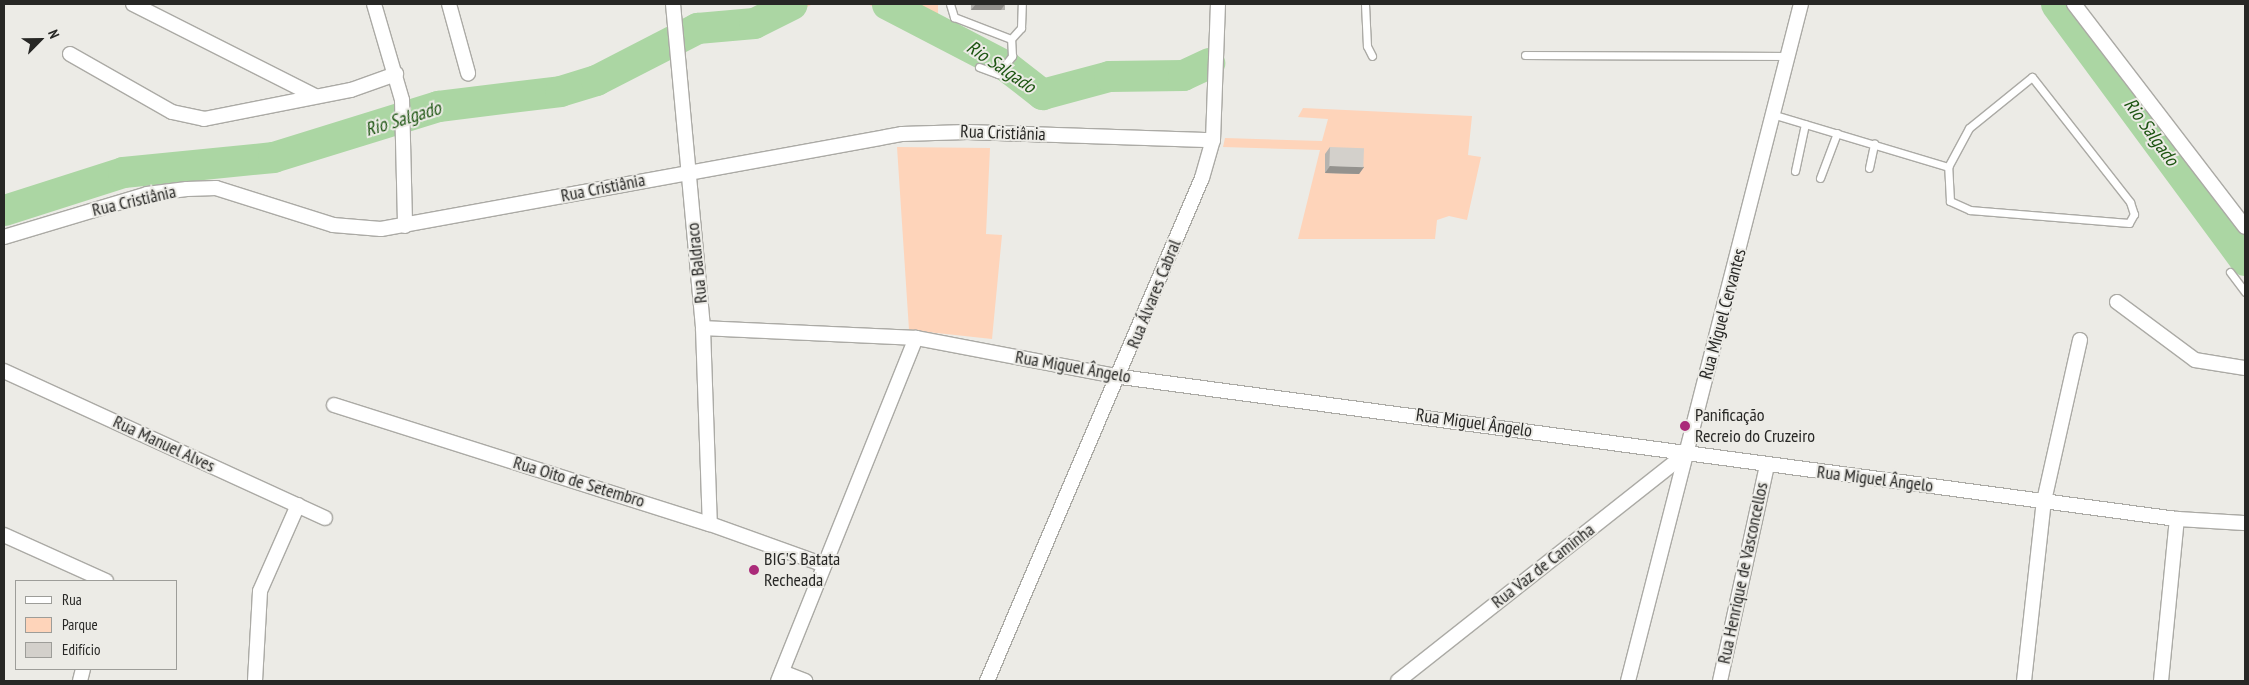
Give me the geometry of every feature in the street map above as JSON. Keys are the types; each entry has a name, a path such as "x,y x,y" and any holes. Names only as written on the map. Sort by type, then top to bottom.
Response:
{"street":[{"path":"133,4 315,96"},
{"path":"374,4 396,74 402,100 406,145 405,226"},
{"path":"449,4 468,73"},
{"name":"Rua Álvares Cabral","path":"987,681 1121,377 1213,140 1218,4"},
{"name":"Rua Miguel Cervantes","path":"1628,681 1775,115 1801,4"},
{"path":"2074,4 2245,227"},
{"name":"Rua Baldraco","path":"674,6 703,328 710,524"},
{"path":"70,54 172,112 193,117 212,118 315,96 396,74"},
{"name":"Rua Cristiânia","path":"4,237 147,194 188,189 216,188 348,227 405,226 688,171 921,132 1213,140"},
{"path":"2117,302 2195,360 2245,368"},
{"name":"Rua Miguel Ângelo","path":"703,328 916,338 1121,377 2177,519 2245,523"},
{"path":"805,681 780,676 822,564 916,338"},
{"path":"2024,681 2044,501 2080,340"},
{"name":"Rua Manuel Alves","path":"4,371 325,518"},
{"name":"Rua Oito de Setembro","path":"334,405 710,524 822,564"},
{"name":"Rua Vaz de Caminha","path":"1398,681 1688,452"},
{"name":"Rua Henrique de Vasconcellos","path":"1720,681 1767,465"},
{"path":"255,681 260,592 298,505"},
{"path":"2161,681 2177,519"},
{"path":"4,534 102,580"}],"lane":[{"path":"950,4 954,18 1011,39"},
{"path":"978,67 995,75 1000,72 1012,56 1011,39 1021,28 1022,4"},
{"path":"1365,4 1367,46 1372,56"},
{"path":"1525,55 1790,56"},
{"path":"2032,77 2134,214 2129,223 1970,210 1950,201 1948,167 1969,128 2032,77"},
{"path":"1775,115 1948,167"},
{"path":"1796,171 1805,124"},
{"path":"1820,178 1837,133"},
{"path":"1869,168 1874,144"},
{"path":"2230,272 2245,292"}],"green space":[{"path":"779,4 811,5 762,29 692,37 691,27 739,19 741,23 759,18 758,14"},
{"path":"867,4 938,4 938,35 885,17 884,11"},
{"path":"1303,108 1472,116 1468,155 1481,157 1467,220 1449,216 1437,220 1435,239 1298,239 1320,150 1223,147 1225,138 1322,141 1328,119 1298,117"},
{"path":"897,147 990,148 986,234 1002,235 992,339 909,330"}],"building":[{"path":"1330,147 1364,148 1363,167 1329,166"}],"waterway":[{"name":"Rio Salgado","path":"4,210 123,172 273,157 438,106 560,91 596,80 697,28 754,23 792,4"},
{"name":"Rio Salgado","path":"887,4 1006,66 1042,94 1109,76 1183,75 1209,63"},
{"name":"Rio Salgado","path":"2056,4 2245,260"}],"place":[{"name":"Panificação Recreio do Cruzeiro","path":"1685,426"},
{"name":"BIG'S Batata Recheada","path":"754,570"}]}
